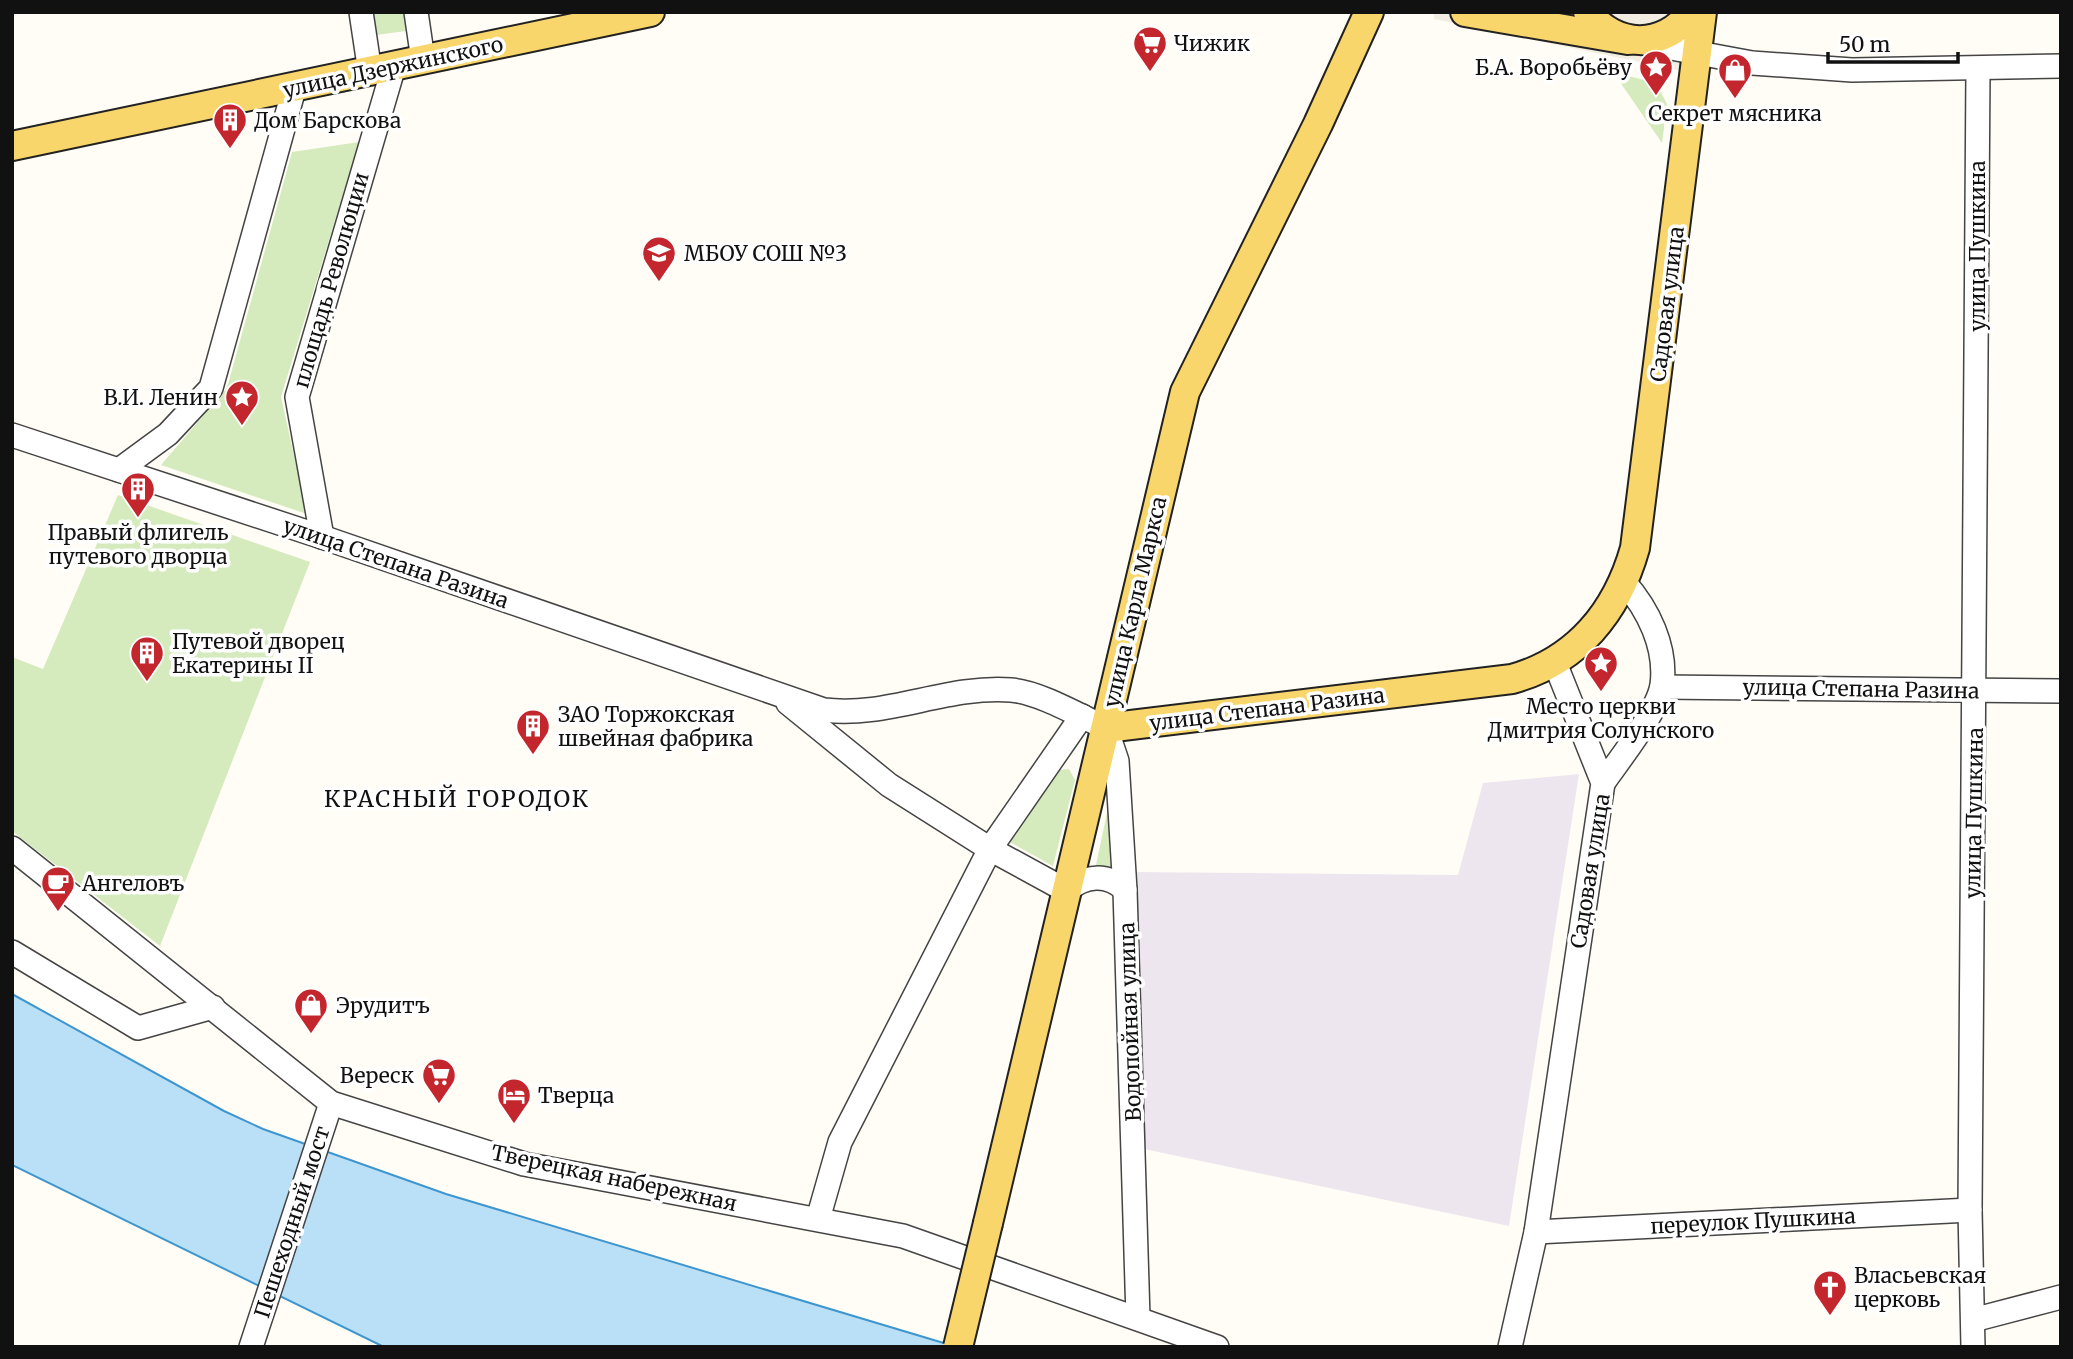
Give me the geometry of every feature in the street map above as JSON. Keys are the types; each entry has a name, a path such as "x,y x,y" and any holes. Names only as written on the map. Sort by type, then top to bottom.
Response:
{"main road":[{"name":"улица Дзержинского","path":"12,146 294,89 650,12"},
{"name":"улица Карла Маркса","path":"958,1347 1068,891 1094,722 1188,382 1318,124 1369,12"},
{"path":"1465,12 1646,41 1666,35 1691,12"},
{"path":"1588,12 1597,24 1626,39"},
{"name":"Садовая улица","path":"1555,663 1590,634 1609,609 1624,582 1637,531 1702,12"},
{"name":"улица Степана Разина","path":"1094,722 1496,682 1526,675 1555,663"}],"street":[{"path":"361,12 382,69"},
{"path":"416,12 423,60"},
{"path":"1626,39 1752,63 1852,70 2061,66"},
{"name":"площадь Революции","path":"322,537 297,397 382,69"},
{"name":"улица Пушкина","path":"1973,1347 1970,1210 1976,690 1978,69"},
{"path":"119,470 169,435 211,388 294,89"},
{"name":"улица Степана Разина","path":"12,435 322,537 824,710 865,712 962,690 1013,690 1094,722"},
{"path":"1604,783 1636,737 1662,687 1661,653 1652,624 1642,602 1624,582"},
{"name":"Садовая улица","path":"1510,1347 1536,1232 1604,783 1555,663"},
{"name":"улица Степана Разина","path":"1662,687 2061,691"},
{"name":"улица Степана Разина","path":"778,695 889,785 990,849 1068,891"},
{"name":"улица Карла Маркса","path":"818,1219 840,1142 990,849 1094,722"},
{"name":"Водопойная улица","path":"1094,722 1117,761 1125,890 1139,1318"},
{"name":"Тверецкая набережная","path":"12,848 213,1007 329,1110 524,1164 903,1236 1217,1347"},
{"path":"1068,891 1077,883 1096,878 1115,882 1125,890"},
{"path":"12,953 138,1028 213,1007"},
{"name":"Пешеходный мост","path":"254,1337 329,1110"},
{"name":"переулок Пушкина","path":"1536,1232 1970,1210"},
{"path":"1973,1320 2061,1297"}],"shaded area":[{"path":"1434,12 1695,12 1687,72 1434,19"},
{"path":"1579,774 1509,1226 1144,1149 1137,872 1458,875 1483,783"}],"green space":[{"path":"373,12 403,12 406,31 376,35"},
{"path":"1613,72 1656,83 1667,104 1662,143"},
{"path":"359,142 281,397 307,514 161,465 227,388 292,152"},
{"path":"118,495 310,562 160,946 12,831 12,657 43,669"},
{"path":"1069,769 1075,780 1053,866 1008,841 1057,770"},
{"path":"1112,789 1115,870 1096,865"}],"water":[{"path":"12,994 224,1111 263,1129 446,1194 957,1347 384,1347 12,1165"}],"place":[{"name":"Чижик","path":"1150,73"},
{"name":"Б.А. Воробьёву","path":"1656,97"},
{"name":"Секрет мясника","path":"1735,100"},
{"name":"Дом Барскова","path":"230,150"},
{"name":"МБОУ СОШ №3","path":"659,283"},
{"name":"В.И. Ленин","path":"242,427"},
{"name":"Правый флигель путевого дворца","path":"138,519"},
{"name":"Путевой дворец Екатерины II","path":"147,683"},
{"name":"Место церкви Дмитрия Солунского","path":"1601,693"},
{"name":"ЗАО Торжокская швейная фабрика","path":"533,756"},
{"name":"Ангеловъ","path":"58,913"},
{"name":"Эрудитъ","path":"311,1035"},
{"name":"Вереск","path":"439,1105"},
{"name":"Тверца","path":"514,1125"},
{"name":"Власьевская церковь","path":"1830,1317"}],"district":[{"name":"КРАСНЫЙ ГОРОДОК","path":"457,798"}]}
